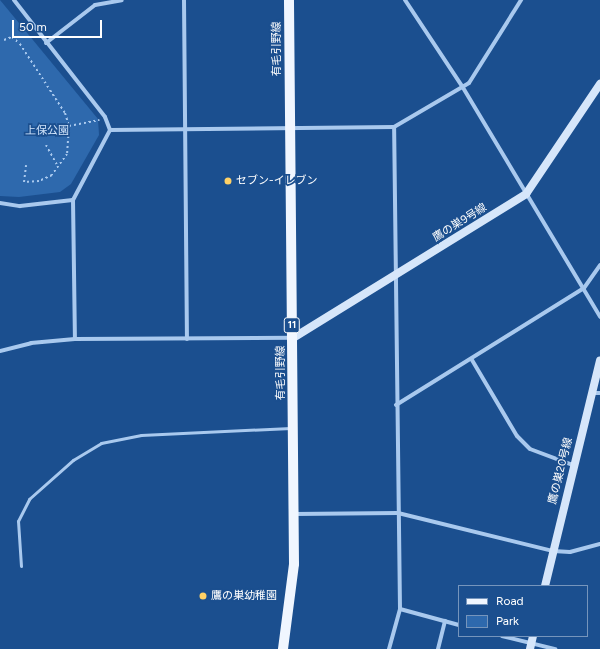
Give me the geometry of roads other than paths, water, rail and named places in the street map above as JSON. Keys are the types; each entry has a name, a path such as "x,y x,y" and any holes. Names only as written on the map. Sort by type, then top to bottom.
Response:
{"main road":[{"name":"有毛引野線","path":"282,649 294,564 289,0"}],"street":[{"path":"14,0 105,117 110,130 73,200 75,340"},
{"path":"46,43 95,5 122,0"},
{"path":"184,0 187,339"},
{"path":"405,0 462,86 600,317"},
{"path":"110,130 394,127 469,83 521,0"},
{"name":"鷹の巣9号線","path":"293,338 396,277 526,194 600,84"},
{"path":"389,649 400,609 396,404 394,127"},
{"path":"0,203 20,206 73,200"},
{"path":"396,404 472,360 584,288 600,265"},
{"path":"0,351 31,343 75,340 293,338"},
{"path":"472,360 517,436 530,449 573,465"},
{"name":"鷹の巣20号線","path":"545,585 573,465 596,393 600,361"},
{"path":"294,514 398,513 553,551 570,552 600,544"},
{"path":"400,609 458,625"},
{"path":"438,649 445,621"},
{"path":"506,637 555,649"}],"lane":[{"path":"22,566 18,521 29,499 73,460 100,443 141,435 292,428"}],"place":[{"name":"セブン-イレブン","path":"228,181"},
{"name":"鷹の巣幼稚園","path":"203,596"}],"park label":[{"name":"上保公園","path":"47,131"}]}
